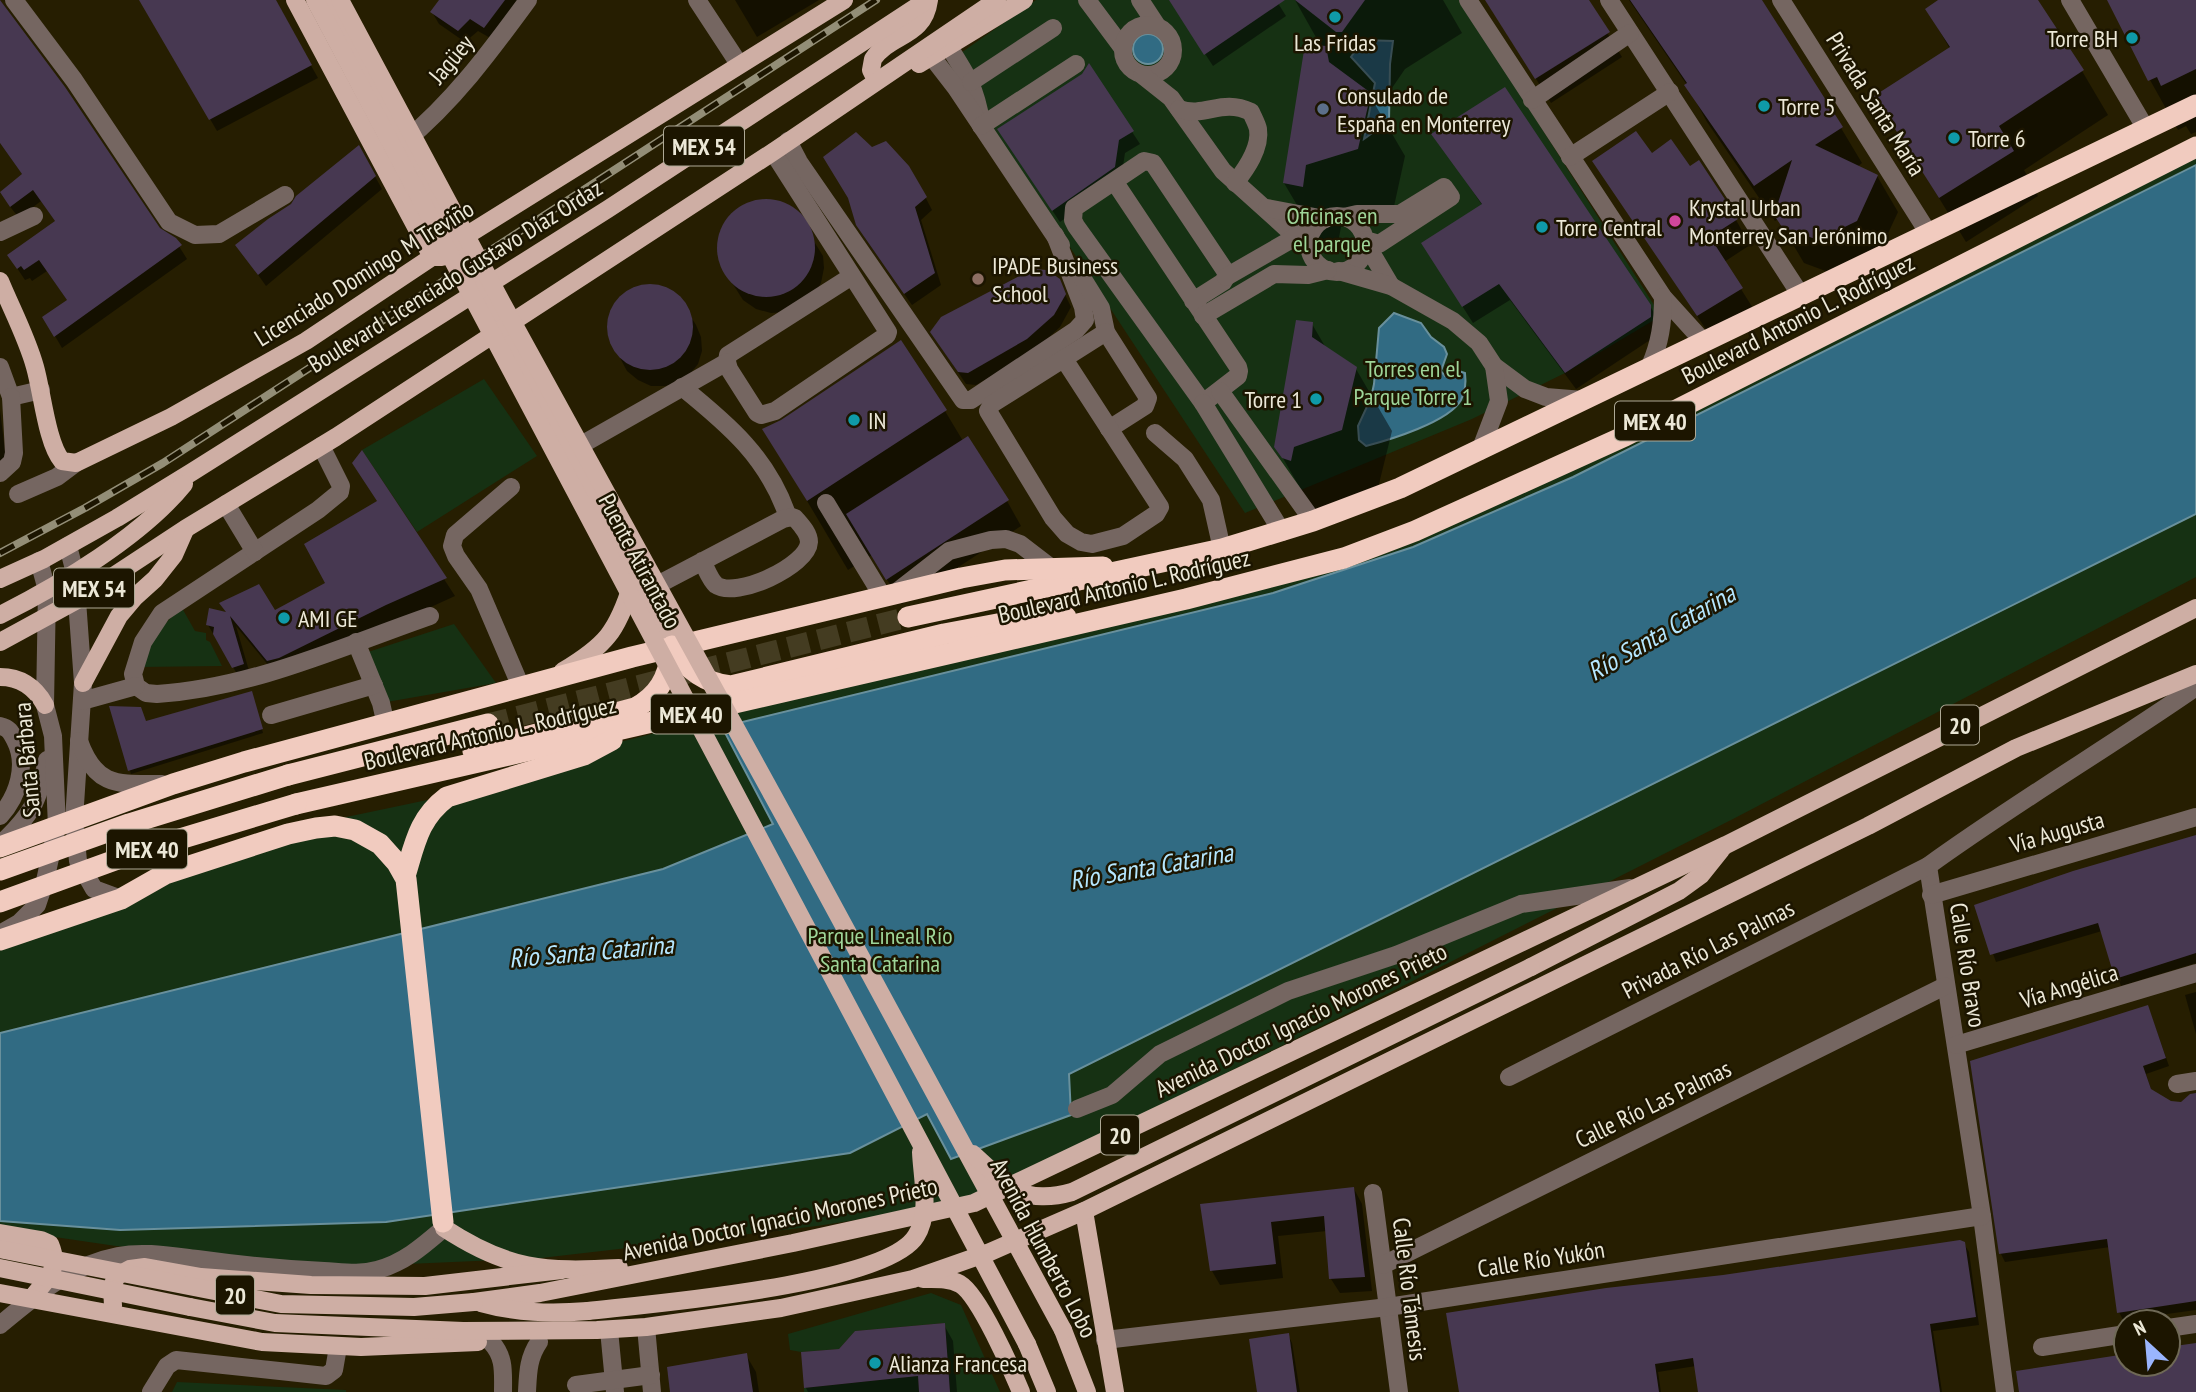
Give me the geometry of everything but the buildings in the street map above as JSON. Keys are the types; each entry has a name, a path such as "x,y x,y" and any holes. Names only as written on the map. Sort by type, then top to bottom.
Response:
{"highway":[{"name":"Boulevard Antonio L. Rodríguez","path":"908,617 1222,549 1282,532 1400,488 2196,104"},
{"name":"Boulevard Antonio L. Rodríguez","path":"0,902 140,851 296,804 630,729 1272,578 1344,558 1415,531 1625,436 2196,147"},
{"path":"0,846 173,784 244,762 720,634 752,629 961,578 1005,570 1147,567"},
{"path":"672,646 689,669 721,685 732,686 944,634 1008,622 1066,617 1085,622"},
{"path":"720,634 706,649 704,659 710,677 721,685"},
{"path":"376,786 487,746 635,708 648,701 660,687 669,667 672,646"},
{"name":"Boulevard Antonio L. Rodríguez","path":"0,870 129,824 288,775 488,724"},
{"path":"443,1225 406,877 422,825 435,807 447,797 584,755 630,729"},
{"path":"0,940 121,899 165,874 288,834 335,826 355,830 380,844 406,877"}],"main road":[{"path":"295,0 432,257 460,250"},
{"name":"Puente Atirantado","path":"315,0 921,1145"},
{"path":"328,0 480,291 672,646"},
{"name":"Puente Atirantado","path":"340,0 502,303 832,902 953,1129"},
{"name":"Licenciado Domingo M Treviño","path":"460,250 739,64 844,0"},
{"path":"928,0 927,10 920,24 873,59 871,70 876,80 932,57 1024,0"},
{"name":"Boulevard Licenciado Gustavo Díaz Ordaz","path":"0,579 68,546 192,472 480,291 928,0"},
{"name":"MEX 54","path":"0,642 77,600 185,529 321,446 780,146 997,0"},
{"name":"Licenciado Domingo M Treviño","path":"77,462 171,417 306,341 432,257"},
{"path":"0,282 27,342 58,456 68,463 77,462"},
{"path":"0,615 75,573 161,508 192,472"},
{"path":"82,692 120,616 174,555 185,529"},
{"path":"551,679 599,647 614,631 639,585"},
{"name":"Avenida Doctor Ignacio Morones Prieto","path":"0,1249 281,1304 414,1307 540,1293 974,1203 1726,845 2042,683 2196,608"},
{"name":"20","path":"0,1268 275,1322 463,1331 646,1327 781,1308 913,1279 990,1252 1084,1211 1868,826 2016,748 2196,674"},
{"path":"0,677 13,678 28,684 45,705"},
{"path":"953,1129 972,1153 1012,1190 1041,1197 1072,1192 1531,967 1679,891 1701,875 1726,845"},
{"name":"Avenida Humberto Lobo","path":"953,1129 1063,1331 1087,1392"},
{"path":"474,1302 509,1311 542,1314 588,1311 748,1292 842,1272 892,1256 916,1237 924,1218 921,1145"},
{"path":"921,1145 1027,1344 1047,1392"},
{"path":"1084,1211 1115,1392"},
{"path":"443,1225 469,1245 496,1258 562,1270"},
{"path":"0,1233 50,1244 55,1264 32,1298"},
{"path":"115,1315 112,1286 117,1276 137,1268 201,1277 311,1285 425,1286 562,1270 686,1264"},
{"path":"913,1279 948,1279 966,1289 1007,1361 1021,1392"},
{"path":"0,1293 262,1342 338,1347 538,1342 603,1330"}],"street":[{"path":"14,0 74,80 169,222 195,235 219,234 285,195"},
{"name":"Jagüey","path":"403,143 433,118 477,70 528,0"},
{"path":"697,0 739,64"},
{"path":"1087,0 1122,47"},
{"path":"1140,0 1157,26"},
{"path":"1468,0 1662,297 1702,341"},
{"path":"1609,0 1800,294"},
{"name":"Privada Santa María","path":"1780,0 1930,234"},
{"path":"2070,0 2146,129"},
{"path":"1175,103 1171,61 1173,44 1164,30 1157,26 1142,25 1125,39 1122,47 1128,65 1175,103 1223,171 1302,241 1314,260 1334,271 1391,286 1453,321 1479,343 1494,366 1525,389 1546,397 1583,400"},
{"path":"971,82 1053,28"},
{"path":"1532,100 1630,33"},
{"path":"949,47 971,82 977,98 981,126"},
{"path":"932,57 1055,235 1101,309 1107,332 1148,398 1145,406 1109,429"},
{"path":"1142,75 1157,73 1171,61"},
{"path":"981,126 1076,64"},
{"path":"1570,157 1670,92"},
{"path":"1175,103 1198,113 1216,107 1237,106 1251,112 1258,130 1255,148 1236,183"},
{"path":"780,146 799,162 962,400 971,400 1076,330 1085,320 1083,307 1055,235"},
{"path":"780,146 852,276 886,326 887,335 775,411 761,415 757,413 729,369 728,355 852,276"},
{"path":"1226,277 1226,272 1153,163 1144,161 1074,208 1073,220 1203,402 1282,532"},
{"path":"1114,181 1239,371 1238,376 1203,402"},
{"path":"1198,308 1274,274 1308,275 1354,265 1361,258 1364,240 1400,214 1444,187 1451,197 1379,244 1364,240"},
{"path":"1267,208 1320,222 1357,214 1400,214"},
{"path":"2,225 34,216"},
{"path":"1344,217 1356,223 1391,286"},
{"path":"1198,308 1226,277 1302,241 1320,222"},
{"path":"1650,366 1659,345 1663,324 1662,297"},
{"path":"1064,359 1160,507 1156,514 1123,536 1092,544 1067,534 1053,518 988,411 992,404 1107,332"},
{"path":"567,453 727,362"},
{"path":"1480,451 1499,401 1494,366"},
{"path":"0,367 11,397 14,453 12,463 0,473"},
{"path":"682,387 724,420 759,459 773,479 788,517"},
{"path":"11,397 41,390"},
{"path":"1220,391 1313,521"},
{"path":"1155,433 1185,459 1204,489 1210,500 1222,549"},
{"path":"321,446 341,486 340,492 318,510 162,613 143,642 133,674 136,686 146,693 157,694 223,685 275,671 430,616"},
{"path":"18,494 57,477 77,462"},
{"path":"511,487 455,535 453,546 456,556 479,589 522,687"},
{"path":"825,503 888,596 949,551 991,540 1006,539 1020,544 1050,567"},
{"path":"226,504 254,552"},
{"path":"639,585 702,561 788,517 795,518 809,541 808,547 783,571 758,583 723,588 715,584 702,561"},
{"name":"Santa Bárbara","path":"0,934 19,923 37,905 65,823 82,692 75,573 68,546"},
{"name":"Santa Bárbara","path":"40,561 47,590 45,705 53,736 65,823 78,861 94,889 121,899"},
{"path":"356,642 386,725"},
{"path":"271,715 373,685"},
{"path":"82,692 136,686"},
{"path":"1928,866 2196,687"},
{"path":"0,726 10,730 21,752 21,773 15,793 0,816"},
{"path":"0,846 22,822 40,794 53,736"},
{"path":"78,737 91,768 106,779 131,784 173,784"},
{"name":"Vía Augusta","path":"1931,895 2196,817"},
{"name":"Calle Río Bravo","path":"1928,866 1982,1216 2005,1392"},
{"name":"Privada Río Las Palmas","path":"1509,1077 1928,866"},
{"path":"1077,1108 1112,1095 1160,1054 1288,991 1396,955 1521,904 1637,887"},
{"name":"Vía Angélica","path":"1956,1045 2196,973"},
{"name":"Calle Río Las Palmas","path":"1383,1265 1945,986"},
{"path":"2177,1084 2196,1081"},
{"name":"Calle Río Támesis","path":"1373,1193 1398,1392"},
{"name":"Calle Río Yukón","path":"1105,1340 1388,1307 1982,1216"},
{"path":"0,1325 63,1276 84,1266 119,1256 152,1254 266,1268 362,1273 378,1270 415,1252 443,1225"},
{"path":"576,1385 651,1383 646,1327"},
{"path":"603,1330 615,1386"},
{"path":"2042,1347 2112,1336"},
{"path":"491,1342 498,1350 503,1365 503,1392"},
{"path":"527,1392 528,1364 538,1342"},
{"path":"151,1392 167,1366 176,1360 326,1376 334,1370 338,1347"}],"green space":[{"name":"Oficinas en el parque","path":"1036,0 1460,0 1661,316 1565,373 1472,419 1245,513 948,62"},
{"name":"Río Santa Catarina","path":"2196,153 2196,577 1733,819 1389,993 1029,1170 975,1195 938,1207 817,1226 541,1258 362,1266 273,1263 116,1246 0,1229 0,931 156,874 332,820 432,799 584,751 1069,629 1439,522"},
{"path":"484,379 537,456 417,532 362,450"},
{"path":"182,608 195,631 206,633 206,640 210,642 222,666 139,667 156,634"},
{"path":"454,624 496,683 381,703 362,654"},
{"path":"931,1293 961,1305 1000,1392 950,1392 945,1323 855,1331 839,1349 801,1352 790,1350 788,1334"},
{"path":"918,1376 919,1392 804,1392 804,1388"},
{"path":"177,1382 346,1390 346,1392 172,1392"}],"water":[{"path":"1148,34 1159,38 1163,49 1159,60 1148,64 1137,60 1133,49 1137,38"},
{"path":"1363,40 1393,41 1389,121 1364,139 1375,83 1351,57"},
{"name":"Río Santa Catarina","path":"2196,165 2196,514 1069,1074 1071,1115 951,1159 927,1114 850,1153 386,1222 120,1230 0,1221 0,1033 663,869 773,824 722,727 1273,593 1413,547 1573,477"},
{"path":"1394,313 1421,323 1431,337 1444,347 1447,354 1441,371 1445,376 1459,371 1465,373 1464,390 1461,400 1454,408 1432,423 1366,446 1359,440 1358,426 1371,398 1374,384 1379,328"}],"tunnel":[{"path":"488,724 908,617"}],"railway":[{"path":"0,553 163,463 876,0"}],"place":[{"name":"Las Fridas","path":"1335,17"},
{"name":"Torre BH","path":"2132,38"},
{"name":"Torre 5","path":"1764,106"},
{"name":"Consulado de España en Monterrey","path":"1323,109"},
{"name":"Torre 6","path":"1954,138"},
{"name":"Krystal Urban Monterrey San Jerónimo","path":"1675,221"},
{"name":"Torre Central","path":"1542,227"},
{"name":"IPADE Business School","path":"978,279"},
{"name":"Torre 1","path":"1316,399"},
{"name":"IN","path":"854,420"},
{"name":"AMI GE","path":"284,618"},
{"name":"Alianza Francesa","path":"875,1363"}],"park label":[{"name":"Torres en el Parque Torre 1","path":"1413,382"},
{"name":"Parque Lineal Río Santa Catarina","path":"880,949"}]}
